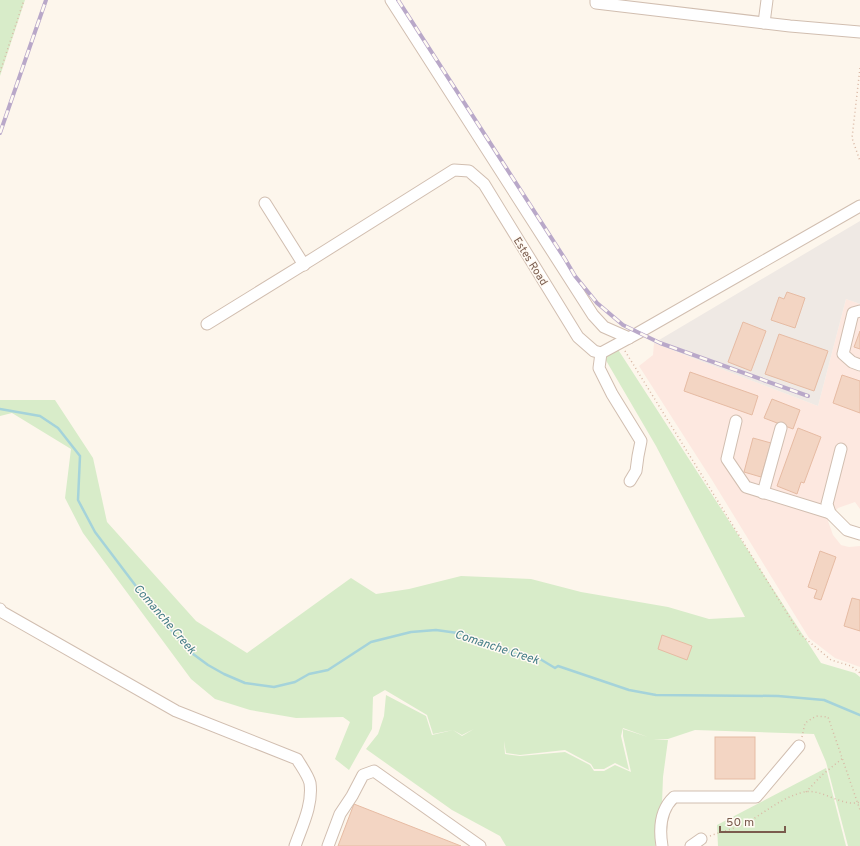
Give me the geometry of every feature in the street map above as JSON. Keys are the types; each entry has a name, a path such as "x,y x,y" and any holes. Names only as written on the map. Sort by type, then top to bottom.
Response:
{"street":[{"path":"391,0 593,315 604,327 625,340"},
{"path":"596,0 596,2 764,23 860,32"},
{"path":"764,23 767,0"},
{"name":"Estes Road","path":"207,324 304,265 454,170 469,171 484,184 578,337 594,351 601,353"},
{"path":"265,203 304,265"},
{"path":"630,480 636,471 642,441 612,394 599,368 601,353 860,206"},
{"path":"860,311 853,312 843,354 852,362 860,365"},
{"path":"736,421 727,459 746,487 830,513"},
{"path":"763,493 781,428"},
{"path":"841,449 827,504 830,513 847,530 860,534"},
{"path":"1,610 176,711 297,759 310,783 310,806 295,846"},
{"path":"662,846 660,824 667,804 674,797 756,797 799,746"},
{"path":"328,846 340,814 352,796 362,776 374,771 480,846"},
{"path":"691,846 701,839"}],"path":[{"path":"0,72 24,0"},
{"path":"860,68 852,138 860,161"},
{"path":"625,340 800,634 831,660 851,666 860,673"},
{"path":"799,746 805,723 816,716 828,717 859,802 860,810"},
{"path":"806,792 822,775 843,758"},
{"path":"701,839 749,822 790,796 806,792 823,794 854,804 859,802"}],"shaded area":[{"path":"860,221 860,304 846,299 818,406 654,343"},
{"path":"846,299 860,304 860,509 855,502 838,508 828,521 833,535 841,545 849,547 860,546 860,667 835,658 809,638 712,480 639,366 653,355 654,343 818,406"}],"green space":[{"path":"0,0 25,0 0,76"},
{"path":"617,348 821,663 855,673 860,677 860,846 848,846 826,762 814,734 695,730 668,739 653,739 668,740 663,777 662,803 657,817 655,846 506,846 500,836 452,810 366,749 378,734 384,716 386,695 426,716 432,735 453,730 433,734 427,715 385,690 373,697 372,729 349,770 335,759 350,722 343,717 296,718 250,710 215,699 191,679 83,533 65,498 71,449 12,413 0,416 0,400 55,400 93,458 107,522 196,621 247,653 351,578 376,594 409,589 461,576 531,579 581,592 668,607 709,619 745,617 656,446 604,357","holes":["623,728 648,737 623,729 623,736 631,772 615,765 604,771 594,771 590,765 565,752 520,756 505,754 504,741 506,753 520,755 565,750 591,764 594,769 604,769 615,763 629,770 621,736","474,729 462,736 453,730 462,735"]},
{"path":"826,768 846,846 718,846 717,825"}],"building":[{"path":"787,292 805,298 795,328 771,320 779,297 784,299"},
{"path":"743,322 766,331 751,371 728,362"},
{"path":"860,331 860,349 854,347"},
{"path":"779,334 828,351 814,391 765,374"},
{"path":"690,372 758,396 752,415 684,391"},
{"path":"842,375 860,381 860,413 833,403"},
{"path":"772,399 800,410 793,429 764,418"},
{"path":"798,428 821,437 804,483 801,482 797,494 777,486"},
{"path":"753,438 771,443 761,477 744,472"},
{"path":"820,551 836,557 821,600 814,598 817,590 808,587"},
{"path":"852,598 860,600 860,631 844,626"},
{"path":"662,635 692,646 687,660 658,649"},
{"path":"715,737 755,737 755,779 715,779"},
{"path":"354,804 461,846 338,846"}],"waterway":[{"name":"Comanche Creek","path":"0,409 40,416 58,428 80,456 78,500 95,532 151,606 189,651 208,665 245,683 274,687 295,682 309,674 328,670 371,642 411,632 436,630 465,634 517,655 540,659 555,668 558,666 629,690 656,695 778,696 824,700 860,715"}],"railway":[{"path":"0,133 46,0"},
{"path":"398,0 575,276 597,303 623,325 660,343 808,396"}]}
